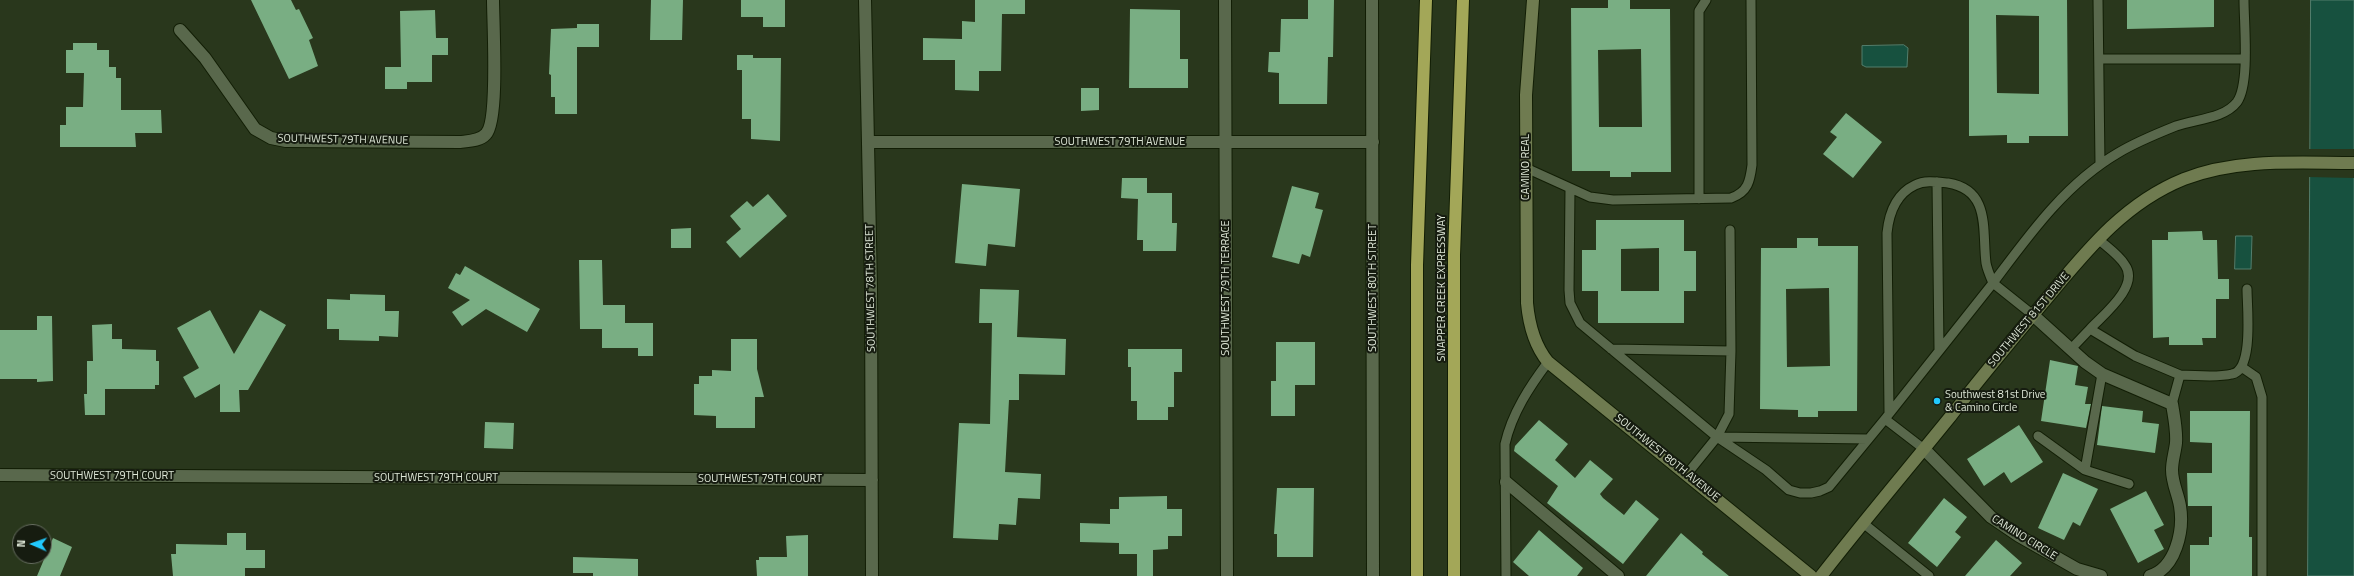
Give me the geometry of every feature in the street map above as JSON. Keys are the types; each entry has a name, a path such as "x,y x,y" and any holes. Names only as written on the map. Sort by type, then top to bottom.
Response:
{"highway":[{"path":"1417,576 1417,265 1426,0"},
{"name":"SNAPPER CREEK EXPRESSWAY","path":"1454,576 1454,255 1463,0"}],"street":[{"name":"SOUTHWEST 79TH AVENUE","path":"180,30 205,58 255,129 271,138 286,141 460,142 474,140 486,135 491,128 493,112 493,0"},
{"name":"SOUTHWEST 78TH STREET","path":"865,0 871,294 872,576"},
{"name":"SOUTHWEST 79TH TERRACE","path":"1225,0 1227,576"},
{"name":"SOUTHWEST 80TH STREET","path":"1372,0 1373,576"},
{"name":"CAMINO REAL","path":"1532,334 1527,303 1526,168 1528,55 1533,0"},
{"name":"SOUTHWEST 79TH AVENUE","path":"868,142 1373,142"},
{"name":"SOUTHWEST 81ST DRIVE","path":"1821,576 2033,315 2098,239 2138,204 2184,179 2211,170 2239,165 2354,163"},
{"path":"2033,315 2070,350 2102,374 2172,404 2176,441 2172,472 2180,506 2180,529 2176,546 2169,561 2157,574 2150,576"},
{"name":"SOUTHWEST 80TH AVENUE","path":"1532,334 1542,355 1548,362 1811,576"},
{"name":"CAMINO CIRCLE","path":"1924,449 1991,517 2019,536 2077,569 2101,576"},
{"name":"SOUTHWEST 79TH COURT","path":"0,475 872,480"},
{"path":"1506,482 1618,576"}],"lane":[{"path":"1699,199 1700,11 1706,0"},
{"path":"1526,168 1570,189 1590,196 1613,200 1731,198 1739,195 1748,185 1752,165 1751,0"},
{"path":"2098,0 2100,164"},
{"path":"1570,189 1570,302 1580,323 1717,437 1766,470 1789,490 1800,493 1820,491 1829,486 1868,439 1938,349 1993,283 2043,216 2100,164 2158,133 2230,109 2236,102 2243,87 2244,0"},
{"path":"2099,59 2244,59"},
{"path":"1924,449 1887,415 1888,220 1900,196 1910,188 1924,182 1937,182 1965,188 1972,194 1978,202 1984,221 1986,264 1993,283 2033,315"},
{"path":"1937,182 1938,349"},
{"path":"1687,474 1717,437 1729,414 1731,351 1730,230"},
{"path":"2070,350 2119,299 2127,287 2128,282 2125,264 2098,239"},
{"path":"2090,329 2135,356 2180,375 2232,375 2242,368 2247,356 2247,289"},
{"path":"1611,349 1731,351"},
{"path":"1506,576 1505,444 1511,423 1521,402 1548,362"},
{"path":"2242,368 2256,377 2262,398 2262,576"},
{"path":"2085,470 2102,374"},
{"path":"2172,404 2180,375"},
{"path":"2038,436 2085,470 2129,484"},
{"path":"1717,437 1868,439"},
{"path":"1863,523 1929,576"}],"shaded area":[{"path":"2311,0 2354,0 2354,576 2308,576"},
{"path":"1904,45 1908,48 1907,67 1866,67 1862,65 1862,46"},
{"path":"2236,236 2252,236 2251,269 2235,269"}],"pier":[{"path":"2308,149 2354,149 2354,178 2308,177"}],"building":[{"path":"251,0 291,0 296,10 299,9 313,38 309,40 318,66 289,79"},
{"path":"651,0 683,0 682,40 650,40"},
{"path":"741,0 785,0 785,27 763,27 763,17 741,17"},
{"path":"975,0 1025,0 1025,14 1002,14 1001,71 979,71 979,91 955,90 955,60 923,60 923,38 962,39 962,21 975,22"},
{"path":"1308,0 1334,0 1333,57 1328,57 1327,104 1279,104 1279,73 1268,72 1269,52 1280,52 1281,19 1308,19"},
{"path":"1608,0 1630,0 1630,9 1670,9 1671,172 1631,172 1631,177 1610,177 1610,171 1572,171 1571,8 1608,8","holes":["1641,49 1642,127 1599,127 1598,50"]},
{"path":"1969,0 2067,0 2068,136 2029,136 2029,143 2007,143 2007,135 1969,136","holes":["1996,15 2039,16 2039,94 1997,93"]},
{"path":"2127,0 2214,0 2214,27 2127,29"},
{"path":"1130,9 1180,10 1180,59 1188,59 1188,88 1129,88"},
{"path":"435,10 436,38 448,38 448,55 432,55 432,82 407,82 407,89 385,89 385,67 401,67 400,11"},
{"path":"577,24 599,24 599,47 577,47 577,114 555,114 555,97 551,97 551,75 549,74 551,29 577,28"},
{"path":"73,43 97,43 97,50 109,50 109,67 116,67 116,78 121,78 121,110 161,110 162,133 135,133 136,147 60,147 60,125 66,125 66,107 83,107 84,73 66,73 66,50 73,50"},
{"path":"737,55 753,55 753,58 781,58 780,141 751,139 751,119 742,119 742,70 737,70"},
{"path":"1081,88 1099,88 1099,110 1081,111"},
{"path":"1846,113 1882,142 1853,178 1823,154 1837,137 1830,132"},
{"path":"1122,178 1147,178 1147,193 1172,193 1172,223 1177,223 1176,251 1143,251 1143,240 1137,240 1138,199 1121,198"},
{"path":"962,184 1020,189 1015,247 988,244 986,266 955,263"},
{"path":"1292,186 1319,193 1315,208 1323,210 1310,257 1302,254 1299,264 1272,257"},
{"path":"768,194 787,216 740,258 726,242 741,229 730,216 747,201 753,207"},
{"path":"1596,220 1684,220 1684,251 1696,251 1696,291 1684,291 1684,323 1598,323 1598,291 1582,291 1582,250 1596,250","holes":["1659,248 1659,291 1621,291 1621,249"]},
{"path":"691,228 691,248 671,248 671,229"},
{"path":"2202,231 2203,240 2217,240 2218,279 2229,279 2229,299 2216,299 2216,338 2202,338 2203,345 2169,345 2169,337 2153,338 2152,240 2168,240 2168,232"},
{"path":"1797,238 1818,238 1818,246 1858,246 1857,411 1818,411 1818,417 1798,417 1798,410 1760,409 1761,248 1797,248","holes":["1829,288 1830,366 1787,367 1786,289"]},
{"path":"579,260 602,260 603,305 625,305 625,323 653,323 653,356 638,356 638,348 602,348 602,329 580,329"},
{"path":"465,266 540,309 527,332 486,309 462,326 452,312 470,300 448,288 456,273 460,275"},
{"path":"980,289 1019,290 1017,337 1066,339 1065,375 1019,374 1019,400 1009,400 1005,472 1041,474 1040,499 1018,498 1016,525 999,524 998,540 953,538 959,423 990,424 992,323 979,323"},
{"path":"350,294 385,295 385,311 399,311 398,337 379,336 379,341 339,340 339,329 327,329 327,299 350,300"},
{"path":"210,310 234,354 260,310 286,325 248,390 239,390 240,412 220,412 220,384 195,398 183,377 199,368 177,328"},
{"path":"37,316 52,316 53,381 37,382 37,379 0,379 0,330 37,330"},
{"path":"112,324 112,339 122,339 122,349 156,350 156,361 159,361 159,385 155,385 155,389 105,389 105,415 85,415 84,394 87,394 87,361 93,361 92,325"},
{"path":"731,339 757,339 757,369 764,397 755,397 755,428 716,428 716,416 694,415 694,384 699,384 699,376 712,376 712,370 731,371"},
{"path":"1276,342 1315,342 1315,385 1295,385 1295,416 1271,416 1271,381 1276,381"},
{"path":"1128,349 1182,349 1182,372 1174,372 1174,407 1168,407 1168,420 1137,420 1137,401 1131,401 1131,367 1128,367"},
{"path":"2050,360 2078,366 2075,385 2088,387 2085,404 2091,404 2086,428 2041,421"},
{"path":"2102,406 2143,411 2142,422 2159,424 2155,453 2097,445"},
{"path":"2190,411 2250,411 2249,537 2252,537 2252,576 2190,576 2190,545 2209,545 2209,537 2212,537 2212,506 2188,506 2187,473 2212,473 2212,443 2190,442"},
{"path":"1539,420 1568,444 1555,460 1575,478 1590,460 1613,479 1600,494 1603,498 1624,515 1636,500 1659,519 1623,564 1547,503 1558,486 1514,451 1515,446"},
{"path":"485,422 514,423 513,449 484,448"},
{"path":"2019,425 2043,462 2011,483 2004,472 1984,486 1967,459"},
{"path":"2063,473 2098,489 2080,526 2073,522 2064,540 2038,528"},
{"path":"1277,488 1314,488 1313,557 1277,557 1277,534 1274,534"},
{"path":"2146,491 2164,525 2154,530 2164,549 2138,563 2110,509"},
{"path":"1167,496 1167,509 1182,509 1182,536 1168,536 1168,549 1153,550 1153,576 1137,576 1137,554 1119,554 1119,543 1080,542 1080,523 1110,524 1110,509 1119,509 1119,497"},
{"path":"1944,498 1967,517 1955,532 1961,537 1937,567 1908,543"},
{"path":"1539,530 1583,568 1577,576 1529,576 1513,562"},
{"path":"227,533 246,533 246,550 265,550 265,568 245,568 245,576 173,576 171,554 176,554 176,544 227,545"},
{"path":"1681,533 1703,552 1702,554 1729,576 1646,576"},
{"path":"808,535 808,576 757,576 756,560 759,560 759,557 787,557 786,536"},
{"path":"53,538 72,547 60,576 37,576 42,564 52,564"},
{"path":"1996,540 2022,563 2010,576 1965,576"},
{"path":"573,557 638,559 638,576 593,576 593,573 573,573"}],"place":[{"name":"Southwest 81st Drive & Camino Circle","path":"1937,401"}]}
